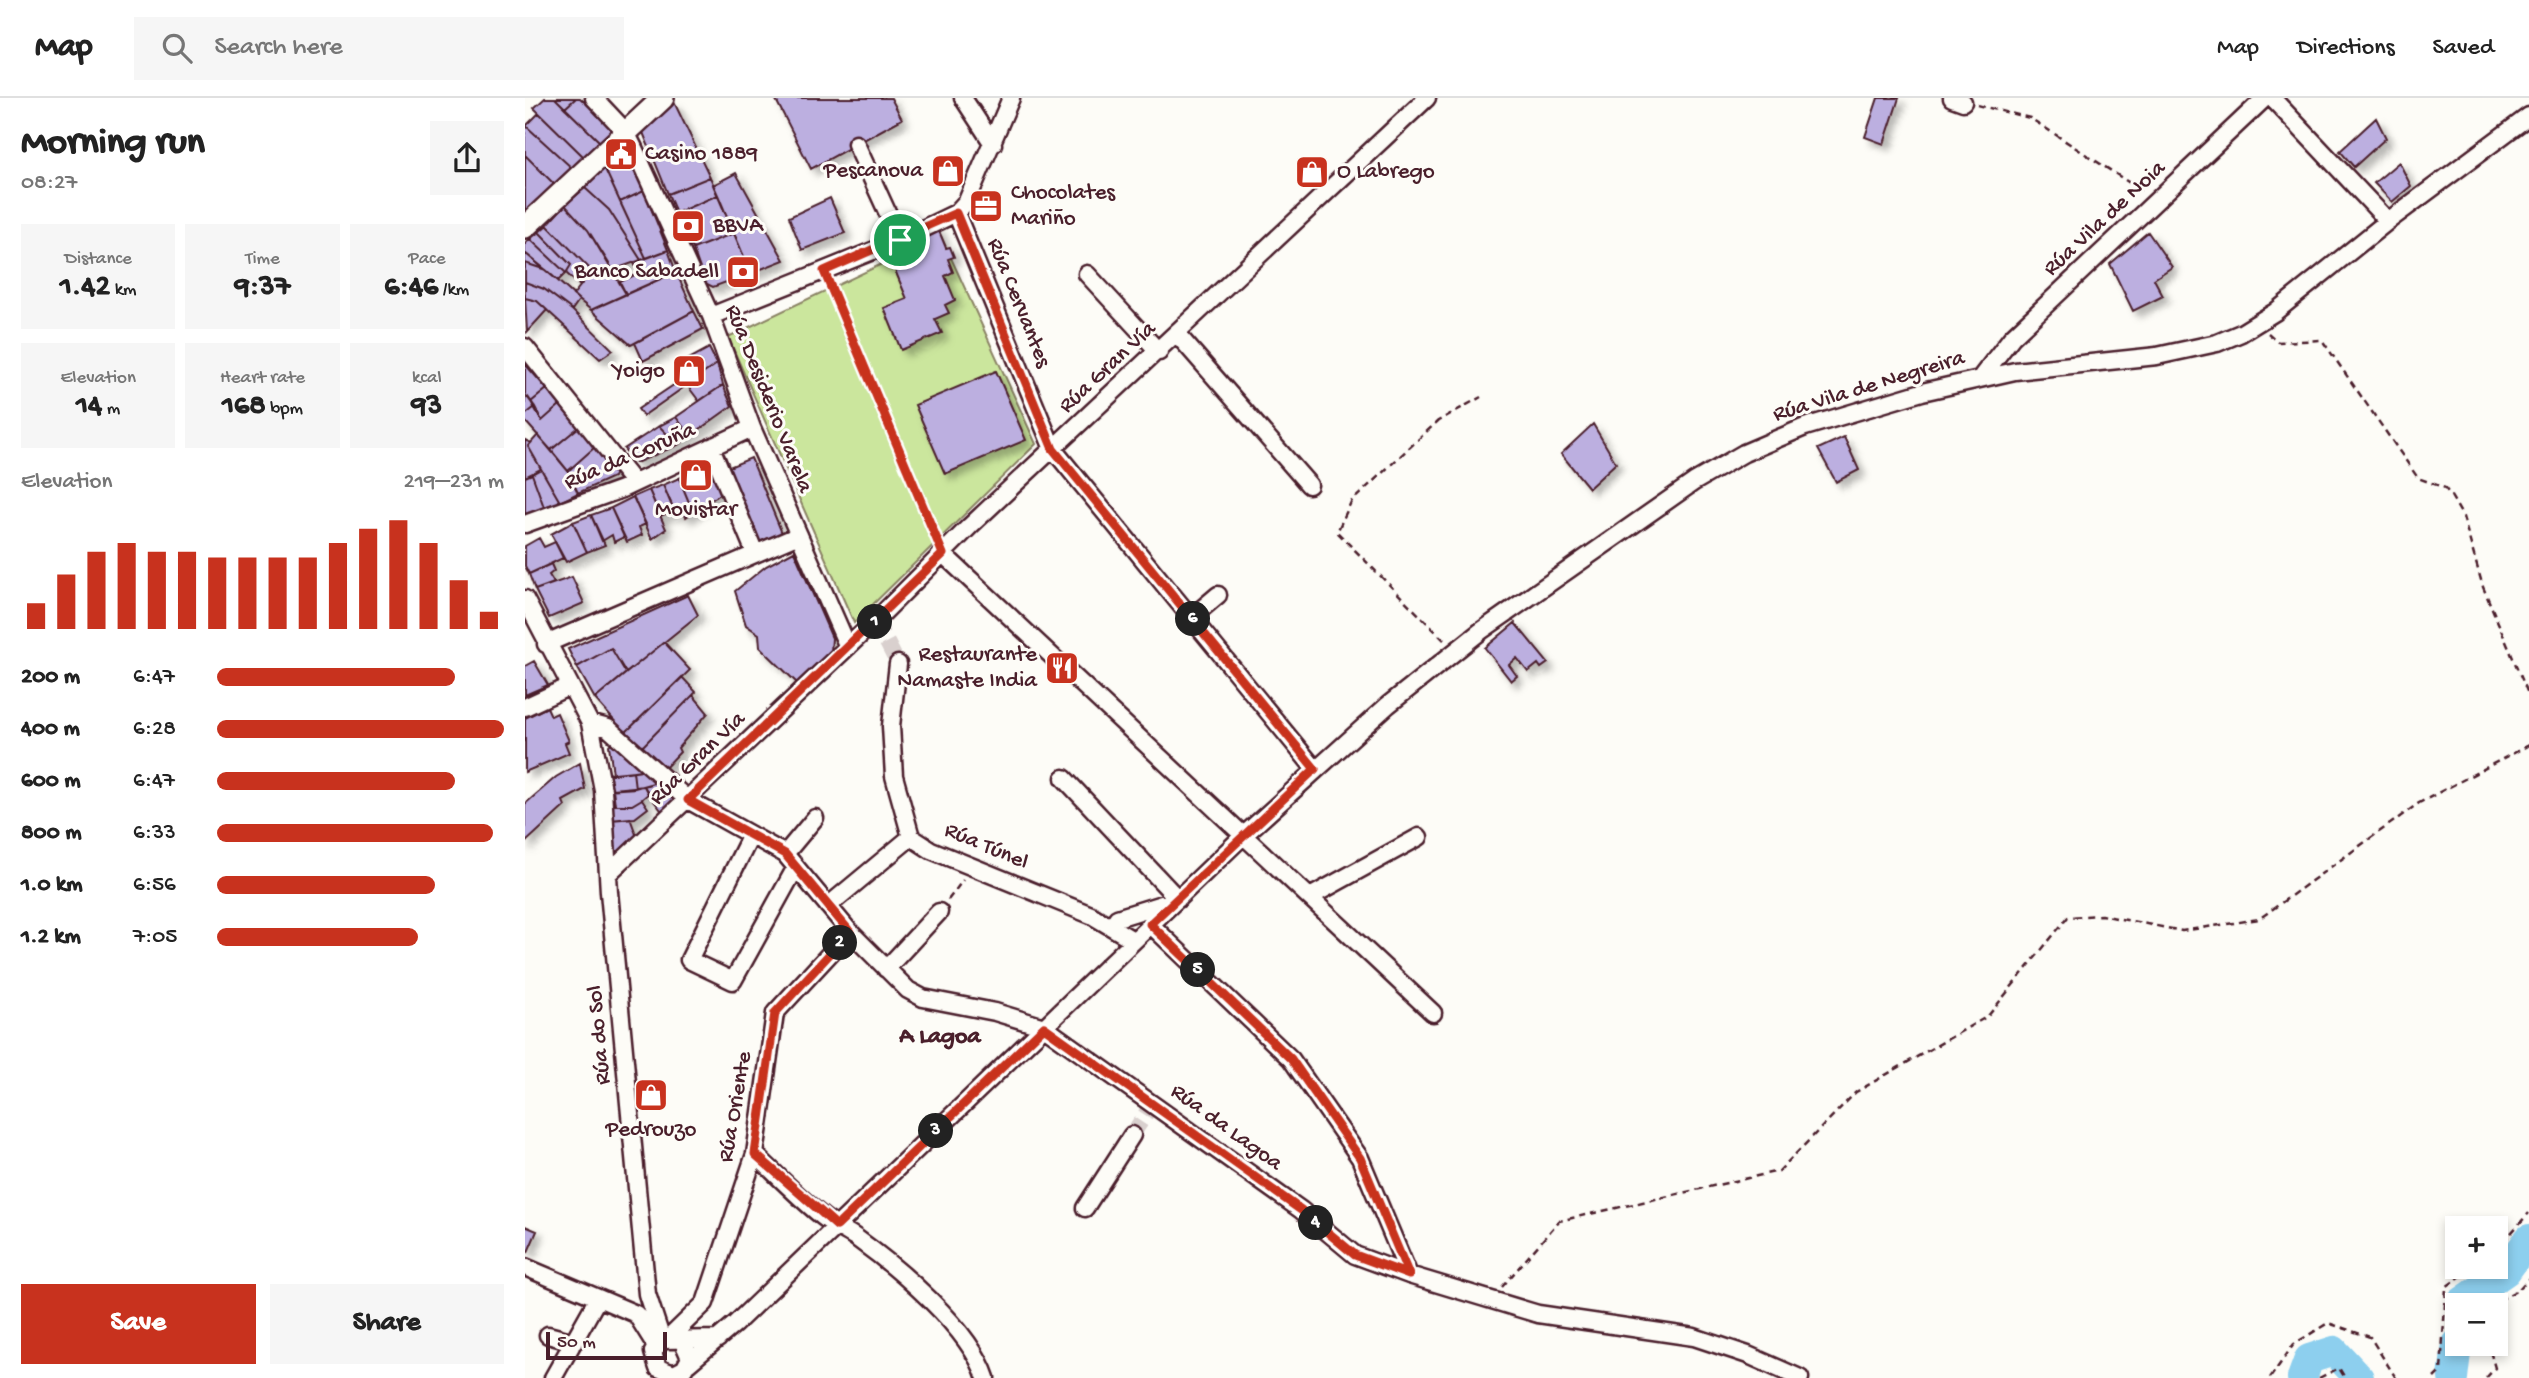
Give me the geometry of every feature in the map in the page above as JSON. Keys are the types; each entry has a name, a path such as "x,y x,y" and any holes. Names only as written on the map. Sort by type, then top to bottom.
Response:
{"main road":[{"path":"525,227 663,98"}],"street":[{"name":"Rúa Desiderio Varela","path":"594,98 626,132 711,316 752,428 848,647"},
{"path":"963,98 993,144"},
{"path":"711,316 900,240 956,213 967,201 1011,98"},
{"name":"Rúa Gran Vía","path":"608,873 688,800 1053,449 1427,98"},
{"name":"Rúa Vila de Noia","path":"1982,376 2012,337 2265,98"},
{"path":"2271,98 2388,221"},
{"name":"Rúa Vila de Negreira","path":"688,1364 719,1339 1315,769 1455,651 1626,528 1694,482 1744,453 1814,423 1982,376 2193,350 2241,333 2261,322 2388,221 2529,116"},
{"path":"856,144 900,240"},
{"name":"Rúa Cervantes","path":"956,213 1053,449 1315,769"},
{"path":"1087,274 1159,352"},
{"path":"1177,334 1309,485"},
{"path":"525,348 633,483"},
{"name":"Rúa da Coruña","path":"525,524 633,483 752,428"},
{"path":"711,447 755,553"},
{"path":"546,643 799,534"},
{"path":"943,554 1433,1013"},
{"path":"1192,617 1218,595"},
{"name":"Rúa do Sol","path":"525,599 590,723 603,790 608,873 647,1294 667,1341 689,1352 688,1364 680,1372 661,1375 653,1357 667,1341"},
{"name":"Rúa Túnel","path":"898,664 891,726 894,776 911,837 931,850 1095,919 1142,933"},
{"path":"525,707 571,686"},
{"name":"Rúa da Lagoa","path":"590,723 608,728 688,800 791,860 850,932 908,990 923,998 995,1012 1044,1027 1301,1210 1355,1255 1409,1275 1538,1314 1694,1337 1748,1354 1800,1378"},
{"path":"1064,779 1178,899"},
{"path":"751,835 689,960 733,981 791,860 815,818"},
{"path":"828,906 911,837"},
{"path":"1310,897 1419,837"},
{"path":"1157,906 1163,884"},
{"name":"Rúa Vila de Negreira","path":"1117,918 1178,899"},
{"path":"886,970 939,912"},
{"name":"Rúa Túnel","path":"1095,919 1101,914 1117,918 1142,933"},
{"path":"1095,919 1112,948 1112,961"},
{"name":"Rúa Oriente","path":"667,1341 705,1303 755,1154 775,1013 850,932"},
{"path":"1142,933 1291,1059 1360,1158 1409,1275"},
{"path":"1085,1208 1132,1135"},
{"path":"755,1154 837,1226 897,1271 974,1350 986,1378"},
{"path":"525,1267 636,1314 667,1341 719,1339"},
{"path":"554,1378 598,1298"},
{"path":"548,1335 574,1342"}],"path":[{"path":"1958,100 2030,118 2142,191 2167,192"},
{"path":"824,271 943,554"},
{"path":"2261,322 2278,342 2322,340 2417,478 2445,488 2451,496 2463,517 2483,587 2529,696"},
{"path":"1455,651 1337,532 1351,502 1438,421 1481,397"},
{"path":"1490,1300 1559,1221 1779,1171 1856,1092 1988,1016 2067,917 2101,915 2182,931 2259,919 2419,803 2529,745"},
{"path":"939,912 973,866"},
{"path":"2508,1236 2529,1213"},
{"path":"2508,1295 2518,1290 2529,1278"},
{"path":"2434,1378 2441,1371 2446,1287 2457,1279"},
{"path":"2270,1378 2294,1344 2328,1323 2369,1337 2396,1378"},
{"path":"2486,1378 2495,1368 2492,1356"},
{"path":"2319,1378 2339,1368 2345,1378"}],"green space":[{"path":"941,236 1036,444 854,623 728,337"}],"building":[{"path":"545,98 555,98 601,143 585,158 534,108"},
{"path":"555,98 576,98 565,108"},
{"path":"576,98 580,98 615,130 601,143 565,108"},
{"path":"775,98 891,98 902,119 811,169"},
{"path":"1878,98 1899,98 1884,144 1865,137"},
{"path":"674,102 710,177 668,194 642,130"},
{"path":"539,113 585,158 573,169 526,126"},
{"path":"2376,118 2386,138 2354,167 2340,151"},
{"path":"525,125 573,169 555,185 525,155"},
{"path":"620,150 629,155 644,191 620,202 604,167"},
{"path":"525,155 555,185 527,212 525,210"},
{"path":"2399,162 2411,186 2392,202 2374,183"},
{"path":"604,167 646,258 641,260 609,210 585,188"},
{"path":"736,173 784,260 751,273 713,185"},
{"path":"710,177 718,195 676,213 668,194"},
{"path":"585,188 609,210 641,260 613,270 588,230 565,205"},
{"path":"644,191 668,250 646,258 620,202"},
{"path":"718,195 734,233 693,249 676,213"},
{"path":"830,198 845,233 802,250 789,217"},
{"path":"565,205 588,230 626,294 591,310 573,295 592,271 547,225"},
{"path":"547,225 592,271 580,286 566,273 571,265 539,232"},
{"path":"937,226 946,248 950,247 954,257 948,259 953,272 945,276 955,300 945,305 949,313 935,319 942,333 901,350 884,308 907,299 887,251"},
{"path":"539,232 571,265 566,273 530,239"},
{"path":"2148,232 2172,267 2154,279 2163,296 2133,311 2110,264"},
{"path":"734,233 751,273 713,287 705,283 693,249"},
{"path":"530,239 566,273 558,281 525,253 525,244"},
{"path":"668,250 676,272 626,294 620,282 639,273 634,263"},
{"path":"525,253 546,270 525,263"},
{"path":"525,263 546,270 579,300 572,310 544,289 525,282"},
{"path":"676,272 694,311 631,345 591,310"},
{"path":"525,282 544,289 572,310 613,350 600,359 537,301 525,298"},
{"path":"525,298 537,301 547,310 527,332"},
{"path":"694,311 703,329 643,361 635,343"},
{"path":"709,348 717,364 643,416 638,409 684,378 676,366"},
{"path":"525,364 547,389 531,402 525,394"},
{"path":"717,364 723,385 699,401 687,385"},
{"path":"996,371 1026,440 945,474 915,405"},
{"path":"723,385 732,406 690,436 676,417"},
{"path":"547,389 560,405 542,421 531,402"},
{"path":"528,397 535,407 525,415 525,399"},
{"path":"560,405 579,427 551,450 525,421 525,415 535,407 542,421"},
{"path":"676,417 690,436 678,445 659,426"},
{"path":"1593,424 1616,463 1589,488 1561,454"},
{"path":"659,426 678,445 636,463 624,449"},
{"path":"579,427 595,447 568,471 551,450"},
{"path":"538,435 568,471 578,493 560,502 528,446"},
{"path":"1844,437 1859,470 1836,482 1818,449"},
{"path":"525,440 531,443 528,446 541,469 525,477"},
{"path":"595,447 615,472 613,477 578,493 568,471"},
{"path":"751,458 782,533 759,542 729,467"},
{"path":"709,465 722,493 693,512 679,478"},
{"path":"541,469 560,502 544,507 532,474"},
{"path":"532,474 544,507 525,516 525,477"},
{"path":"679,478 693,512 686,517 681,510 676,514 663,485"},
{"path":"663,485 674,511 660,516 649,490"},
{"path":"649,490 666,529 652,539 633,497"},
{"path":"633,497 646,524 639,527 642,535 627,542 611,508"},
{"path":"611,508 624,537 614,542 612,535 602,541 591,515"},
{"path":"591,515 605,545 587,552 573,522"},
{"path":"573,522 587,552 566,562 551,534"},
{"path":"539,538 544,547 555,542 563,558 529,574 525,566 525,546"},
{"path":"794,551 832,638 831,652 798,684 760,647 759,634 746,625 735,591 766,566"},
{"path":"551,564 554,571 549,575 554,583 535,590 529,574"},
{"path":"572,577 584,603 549,618 535,590"},
{"path":"688,595 698,615 626,673 611,648 577,667 568,649"},
{"path":"1515,623 1548,663 1541,668 1538,664 1528,672 1517,658 1509,665 1517,676 1511,681 1485,648"},
{"path":"664,642 690,670 625,733 595,699"},
{"path":"611,648 626,673 595,699 577,667"},
{"path":"534,661 548,685 525,695 525,666"},
{"path":"682,677 696,692 641,748 625,733"},
{"path":"693,695 708,713 678,748 680,752 663,770 641,748"},
{"path":"547,707 551,716 557,713 569,741 565,743 569,753 525,772 525,718"},
{"path":"612,742 618,743 642,770 613,774 609,745"},
{"path":"580,763 585,789 563,801 565,806 525,843 525,804 556,777"},
{"path":"647,769 657,782 635,788 633,771"},
{"path":"633,771 635,788 608,790 606,774"},
{"path":"657,782 666,791 654,801 644,786"},
{"path":"644,786 648,794 642,799 632,805 615,805 613,789"},
{"path":"666,791 676,803 664,814 654,801"},
{"path":"642,799 648,808 635,818 611,820 609,805 632,805"},
{"path":"630,818 637,837 620,852 614,850 611,820"},
{"path":"525,1226 537,1231 528,1252 525,1250"}],"waterway":[{"path":"2475,1293 2506,1271 2529,1239"},
{"path":"2302,1378 2309,1359 2334,1351 2359,1378"},
{"path":"2453,1378 2456,1356"}],"tunnel":[{"path":"873,623 881,631 898,664"},
{"path":"1132,1135 1152,1104"}],"place":[{"name":"Casino 1889","path":"621,154"},
{"name":"Pescanova","path":"948,171"},
{"name":"O Labrego","path":"1312,172"},
{"name":"Chocolates Mariño","path":"986,206"},
{"name":"BBVA","path":"688,226"},
{"name":"Banco Sabadell","path":"743,272"},
{"name":"Yoigo","path":"689,371"},
{"name":"Movistar","path":"696,475"},
{"name":"Restaurante Namaste India","path":"1062,668"},
{"name":"Pedrouzo","path":"651,1095"}],"district":[{"name":"A Lagoa","path":"940,1037"}],"route":[{"path":"956,213 1053,449 1315,769 1150,924 1291,1059 1360,1158 1409,1275 1355,1255 1301,1210 1044,1027 837,1226 822,1216 755,1154 775,1013 850,932 785,854 688,800 943,554 824,271 900,240 956,213"}]}
